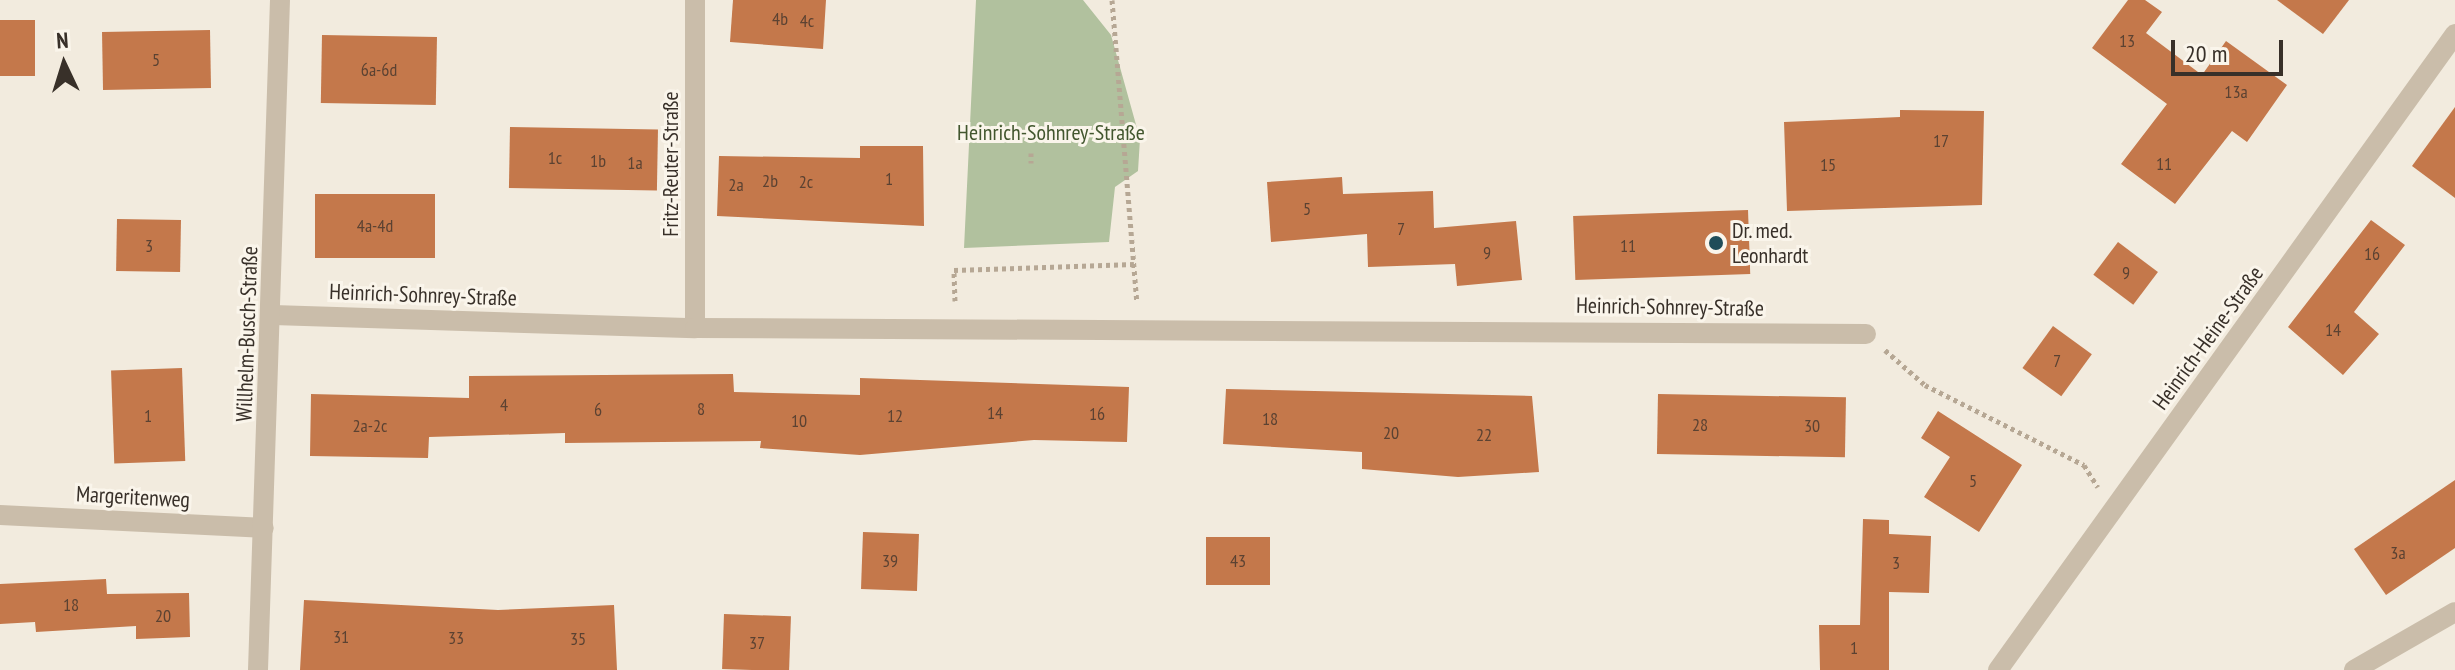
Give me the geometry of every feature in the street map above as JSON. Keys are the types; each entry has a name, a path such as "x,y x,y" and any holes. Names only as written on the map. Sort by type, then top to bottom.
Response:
{"street":[{"name":"Willhelm-Busch-Straße","path":"258,670 273,315 280,0"},
{"name":"Fritz-Reuter-Straße","path":"695,0 695,328"},
{"name":"Heinrich-Heine-Straße","path":"1998,670 2455,34"},
{"name":"Heinrich-Sohnrey-Straße","path":"273,315 695,328 1139,325 1866,334"},
{"name":"Margeritenweg","path":"0,515 264,528"},
{"path":"2354,670 2455,612"}],"path":[{"path":"1112,0 1139,325"},
{"path":"1031,153 1031,163"},
{"path":"954,270 1134,264"},
{"path":"1895,359 1925,385 2084,465 2091,483 2120,502"}],"green space":[{"name":"Heinrich-Sohnrey-Straße","path":"976,0 1083,0 1111,35 1140,139 1138,171 1115,187 1109,242 964,248"}],"building":[{"path":"733,0 826,0 823,49 730,42"},
{"path":"2128,0 2145,0 2162,12 2146,33 2202,75 2226,41 2287,85 2247,142 2232,131 2175,204 2121,164 2167,104 2092,48"},
{"path":"2277,0 2349,0 2323,34"},
{"path":"0,20 35,20 35,76 0,76"},
{"path":"210,30 211,88 103,90 102,32"},
{"path":"322,35 437,37 436,105 321,103"},
{"path":"2455,107 2455,198 2412,166"},
{"path":"1900,110 1984,111 1982,205 1787,211 1784,122 1900,117"},
{"path":"510,127 658,130 657,191 509,188"},
{"path":"860,146 923,146 924,226 717,216 719,156 860,158"},
{"path":"1342,177 1343,194 1433,191 1434,228 1516,221 1522,280 1457,286 1455,264 1368,267 1367,234 1271,242 1267,182"},
{"path":"315,194 435,194 435,258 315,258"},
{"path":"1748,210 1750,274 1575,280 1573,216"},
{"path":"117,219 181,220 180,272 116,271"},
{"path":"2371,220 2405,245 2354,312 2379,334 2343,375 2288,327"},
{"path":"2118,242 2158,272 2133,305 2093,275"},
{"path":"2053,326 2092,354 2061,396 2022,368"},
{"path":"182,368 185,461 114,463 111,370"},
{"path":"733,374 734,392 860,395 860,378 1129,387 1127,442 1034,440 860,455 760,448 761,441 565,443 565,433 429,437 428,458 310,456 311,394 469,398 469,376"},
{"path":"1226,389 1532,396 1539,472 1458,477 1362,469 1362,452 1223,444"},
{"path":"1658,394 1846,397 1845,457 1657,454"},
{"path":"1938,411 2022,465 1979,532 1924,497 1950,457 1921,438"},
{"path":"2455,480 2455,548 2386,595 2354,549"},
{"path":"1863,519 1889,520 1889,534 1931,536 1929,593 1889,592 1889,670 1820,670 1819,625 1860,625"},
{"path":"863,532 919,534 917,591 861,589"},
{"path":"1206,537 1270,537 1270,585 1206,585"},
{"path":"106,579 107,594 189,593 190,637 136,639 136,626 36,632 35,622 0,624 0,584"},
{"path":"304,600 498,610 614,605 617,670 300,670"},
{"path":"724,614 791,616 789,670 722,669"}],"place":[{"name":"Dr. med. Leonhardt","path":"1716,243"}]}
